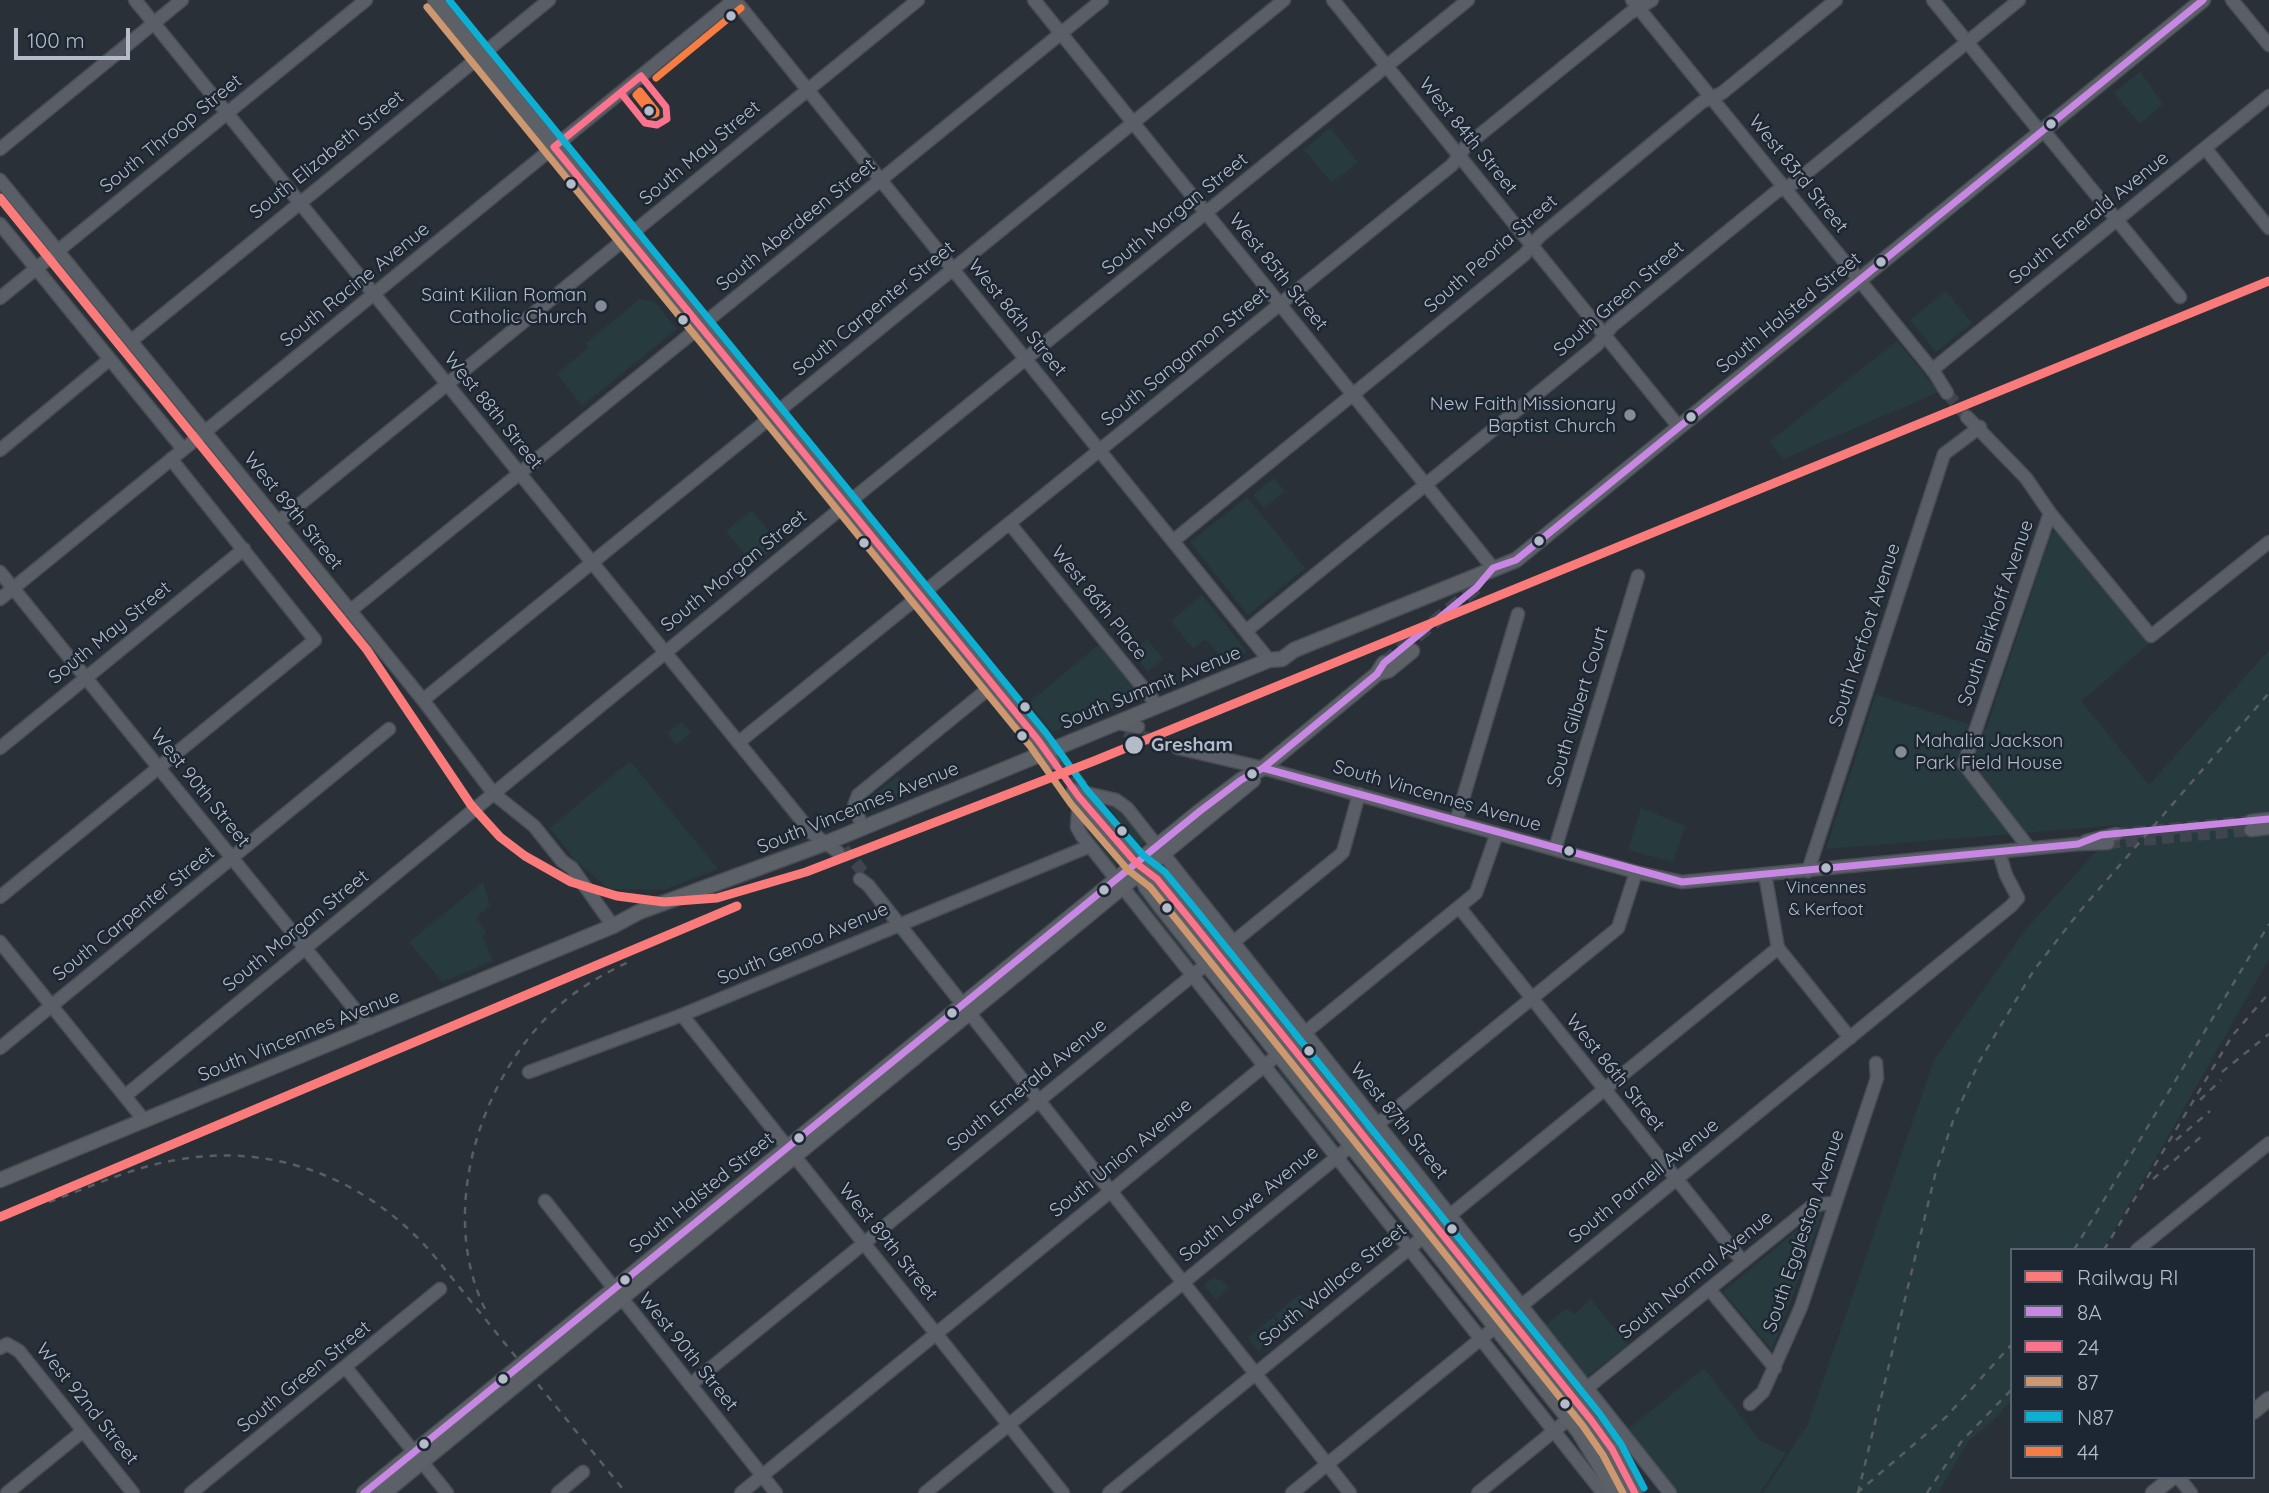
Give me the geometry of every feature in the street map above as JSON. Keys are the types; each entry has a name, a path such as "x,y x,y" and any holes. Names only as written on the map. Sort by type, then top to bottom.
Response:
{"main road":[{"path":"435,0 1053,758"},
{"name":"South Halsted Street","path":"1486,579 1516,560 2203,0"},
{"name":"South Summit Avenue","path":"1053,758 1126,727 1158,706 1269,660 1282,659 1294,650 1486,579"},
{"name":"South Halsted Street","path":"364,1493 418,1457 1120,884 1250,784 1263,768 1381,669 1389,670 1412,651"},
{"name":"South Vincennes Avenue","path":"0,1180 613,926 704,894 722,883 836,848 863,828 1053,758"},
{"name":"West 87th Street","path":"1080,792 1141,870 1157,879 1212,959 1357,1141 1423,1237 1569,1419 1597,1458 1616,1493"},
{"name":"West 87th Street","path":"1357,1141 1436,1227 1612,1448 1636,1493"},
{"path":"2255,1410 2269,1399"},
{"name":"South Halsted Street","path":"384,1493 418,1457"},
{"path":"2153,1493 2172,1479"}],"street":[{"name":"West 88th Street","path":"135,0 812,833 836,848"},
{"path":"0,149 182,0"},
{"name":"South Throop Street","path":"0,298 366,0"},
{"name":"South Elizabeth Street","path":"131,341 549,0"},
{"name":"West 86th Street","path":"734,0 1269,660"},
{"name":"South Racine Avenue","path":"0,599 734,0"},
{"name":"South May Street","path":"278,522 918,0"},
{"name":"West 85th Street","path":"1034,0 1426,485 1486,579"},
{"name":"South Aberdeen Street","path":"351,611 1102,0"},
{"name":"South Carpenter Street","path":"423,701 1284,0"},
{"name":"West 84th Street","path":"1333,0 1679,427"},
{"name":"South Morgan Street","path":"125,1096 1468,0"},
{"name":"South Sangamon Street","path":"739,743 1452,165 1476,137 1635,4 1652,0"},
{"name":"South Peoria Street","path":"1174,541 1353,395 1692,110 1722,93 1836,0"},
{"path":"1933,0 2180,297"},
{"name":"South Green Street","path":"1246,631 1785,188 2020,0"},
{"path":"2232,0 2269,45"},
{"name":"West 83rd Street","path":"1635,4 1951,391"},
{"name":"South Emerald Avenue","path":"1933,371 2269,96"},
{"path":"2205,148 2269,228"},
{"name":"West 89th Street","path":"0,180 351,611 494,794 534,826 562,861 572,868 592,893 594,903 613,926"},
{"path":"0,224 183,449"},
{"path":"0,450 110,359"},
{"path":"1971,416 2026,478 2050,513 2151,636 2269,542"},
{"name":"South Kerfoot Avenue","path":"1808,871 1944,454 1980,427"},
{"path":"0,897 315,640 171,459"},
{"name":"South Birkhoff Avenue","path":"2029,848 1964,764 2050,513"},
{"name":"West 86th Place","path":"1010,524 1158,706"},
{"name":"South May Street","path":"0,748 244,549"},
{"name":"West 90th Street","path":"0,572 369,1028"},
{"name":"South Gilbert Court","path":"1555,849 1638,576"},
{"path":"1456,822 1518,614"},
{"path":"863,828 854,806 858,795 993,685"},
{"name":"South Carpenter Street","path":"0,1048 389,729"},
{"name":"South Vincennes Avenue","path":"1184,745 1636,872 1682,882 2112,839"},
{"path":"1080,792 1077,827 1090,846 1603,1493"},
{"name":"West 87th Street","path":"1080,792 1122,803 1587,1388 1666,1492"},
{"name":"South Emerald Avenue","path":"690,1385 1343,852 1359,794"},
{"path":"2269,819 2251,825 2269,828"},
{"name":"South Union Avenue","path":"741,1493 1476,893 1497,833"},
{"name":"South Genoa Avenue","path":"529,1072 682,1015 1090,846"},
{"name":"South Parnell Avenue","path":"1292,1493 2018,898 2006,875 2000,852"},
{"name":"South Lowe Avenue","path":"925,1493 1618,928 1636,872"},
{"path":"1765,874 1777,948 1850,1038"},
{"path":"865,880 1350,1493"},
{"name":"West 86th Street","path":"1459,907 1743,1262"},
{"path":"0,942 144,1120"},
{"name":"South Wallace Street","path":"1108,1493 1777,948"},
{"name":"West 89th Street","path":"682,1015 1063,1493"},
{"name":"South Eggleston Avenue","path":"1750,1404 1759,1398 1775,1368 1801,1307 1877,1078 1876,1063"},
{"path":"2139,1248 2269,1143"},
{"name":"West 90th Street","path":"545,1201 776,1493"},
{"name":"South Normal Avenue","path":"1587,1388 1813,1205 1834,1203"},
{"name":"South Green Street","path":"191,1493 440,1289"},
{"path":"1709,1289 1775,1368"},
{"name":"West 92nd Street","path":"3,1346 19,1350 133,1493"},
{"path":"346,1368 447,1493"},
{"path":"1478,1493 1581,1409"},
{"path":"7,1493 83,1431"},
{"path":"558,1493 583,1472"},
{"path":"2177,1479 2191,1493"}],"green space":[{"path":"2140,71 2163,104 2140,124 2114,93"},
{"path":"1330,128 1358,162 1332,183 1304,150"},
{"path":"1946,291 1972,323 1936,352 1910,320"},
{"path":"640,299 654,301 677,329 582,406 557,374 588,348 586,343"},
{"path":"1897,341 1939,392 1783,459 1769,442"},
{"path":"1274,478 1285,491 1264,508 1253,495"},
{"path":"1247,497 1305,568 1248,615 1190,542"},
{"path":"752,510 779,544 753,565 726,531"},
{"path":"2052,532 2059,532 2150,643 2081,701 2149,785 2269,650 2269,959 2104,1248 2010,1248 2010,1402 1993,1421 1969,1440 1938,1493 1763,1493 1808,1424 1934,1060 2026,929 2120,825 1826,849 1876,694 1986,730"},
{"path":"1202,595 1247,652 1224,661 1205,639 1193,649 1171,621"},
{"path":"1147,639 1163,659 1148,672 1132,652"},
{"path":"1101,643 1143,696 1053,732 1028,703"},
{"path":"682,722 691,733 676,744 667,733"},
{"path":"630,761 718,869 663,890 609,889 575,860 550,828"},
{"path":"898,776 909,792 866,811 864,802"},
{"path":"1106,804 1122,809 1147,840 1140,846"},
{"path":"1641,808 1685,826 1673,862 1628,850"},
{"path":"1083,818 1118,863 1113,868 1083,832"},
{"path":"1169,867 1223,936 1216,941 1163,872"},
{"path":"483,882 490,906 476,917 486,932 483,937 493,961 442,982 409,942"},
{"path":"1140,889 1196,959 1189,965 1133,895"},
{"path":"1309,1046 1367,1118 1361,1123 1303,1051"},
{"path":"1283,1067 1339,1139 1332,1145 1275,1072"},
{"path":"1821,1210 1823,1213 1772,1350 1723,1292"},
{"path":"1213,1278 1223,1281 1229,1288 1216,1300 1204,1285"},
{"path":"1300,1294 1311,1308 1286,1329 1274,1315"},
{"path":"1591,1299 1628,1345 1585,1378 1543,1327 1567,1308 1574,1314"},
{"path":"1273,1317 1284,1330 1259,1351 1248,1338"},
{"path":"1704,1368 1759,1440 1786,1453 1760,1493 1676,1493 1627,1430"}],"tunnel":[{"path":"1947,393 1967,417"},
{"path":"1384,663 1477,587"},
{"path":"1125,731 1178,748"},
{"path":"1060,760 1083,788"},
{"path":"2116,834 2251,821"},
{"path":"2108,843 2251,830"},
{"path":"844,849 867,877"}],"railway":[{"path":"1858,1493 1936,1171 1953,1121 1979,1062 2034,970 2080,911 2269,693"},
{"path":"2075,1248 2269,924"},
{"path":"485,1309 472,1272 465,1234 466,1194 473,1154 485,1115 502,1078 524,1044 549,1015 588,984 633,960"},
{"path":"2105,1248 2232,1036 2269,993"},
{"path":"2222,1072 2269,1034"},
{"path":"2200,1100 2221,1080"},
{"path":"2176,1140 2210,1111"},
{"path":"2153,1179 2203,1135"},
{"path":"49,1202 144,1167 212,1156 283,1162 348,1186 378,1204 431,1252 626,1493"},
{"path":"1857,1493 1946,1417 2010,1346"},
{"path":"1927,1493 1961,1442 2010,1391"}],"rail line":[{"name":"RI","path":"0,198 367,650 471,805 500,837 525,856 571,882 617,896 664,902 717,898 806,872 1094,761 2269,281"},
{"name":"RI","path":"0,1217 737,906"}],"transit line":[{"name":"N87","path":"449,0 1046,733 1087,790 1143,855 1165,872 1196,910 1599,1413 1621,1444 1644,1488"},
{"name":"8A","path":"364,1493 1200,811 1241,780 1263,768 1377,674 1384,663 1477,587 1493,568 1516,560 2203,0"},
{"name":"87","path":"427,7 1030,746 1071,804 1128,870 1150,887 1180,924 1583,1426 1603,1455 1623,1493"},
{"name":"44","path":"656,78 741,8"},
{"name":"24","path":"554,147 641,76 666,107 667,119 657,125 645,123 621,93"},
{"name":"44","path":"640,91 656,111 656,114 652,115 636,95 640,91"},
{"name":"24","path":"554,147 1038,740 1079,797 1136,863 1157,879 1188,917 1591,1420 1612,1449 1635,1493"},
{"name":"8A","path":"1263,768 1682,882 2078,844 2101,835 2269,819"}],"place":[{"name":"Saint Kilian Roman Catholic Church","path":"601,306"},
{"name":"New Faith Missionary Baptist Church","path":"1630,415"},
{"name":"Gresham","path":"1134,745"},
{"name":"Mahalia Jackson Park Field House","path":"1901,752"},
{"name":"Vincennes & Kerfoot","path":"1826,868"}]}
